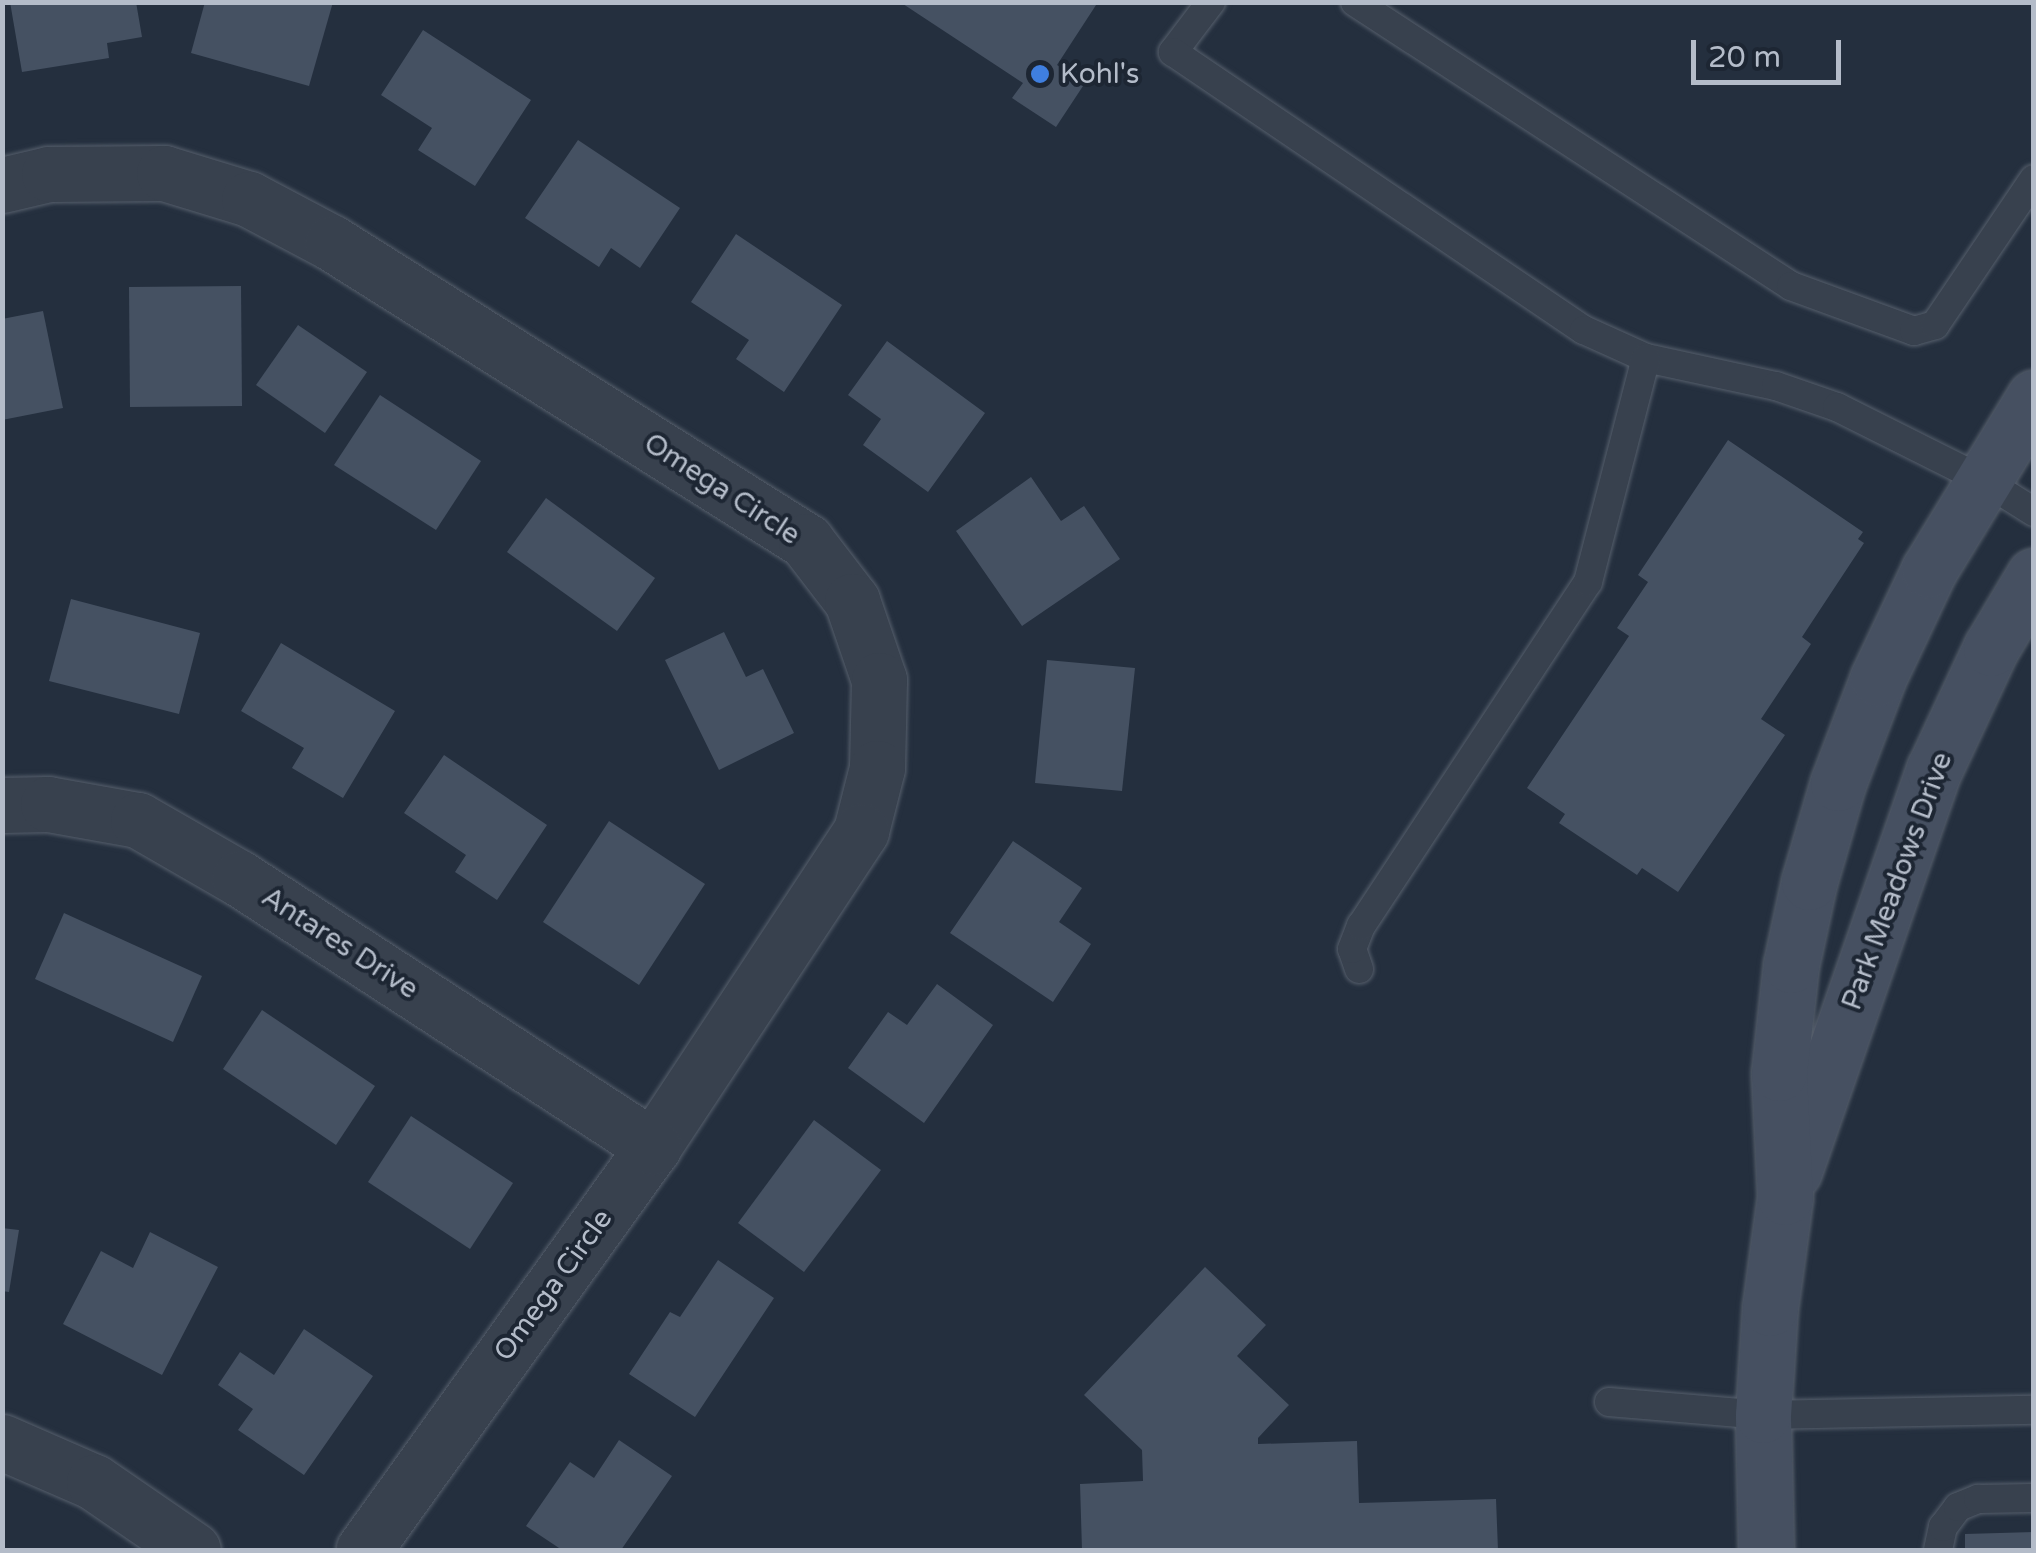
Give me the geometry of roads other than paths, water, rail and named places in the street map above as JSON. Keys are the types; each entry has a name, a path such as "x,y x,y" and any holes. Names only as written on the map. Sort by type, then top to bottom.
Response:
{"main road":[{"name":"Park Meadows Drive","path":"1766,1550 1763,1415 1770,1308 1784,1197 1779,1073 1791,964 1809,882 1878,678 1929,570 2034,398"},
{"name":"Park Meadows Drive","path":"1784,1197 1934,770 1991,648 2034,576"}],"street":[{"name":"Omega Circle","path":"2,185 49,174 164,174 249,199 332,243 806,541 852,601 879,680 878,768 861,830 653,1147 364,1550"},
{"name":"Antares Drive","path":"2,805 48,804 138,820 239,878 653,1147"},
{"path":"2,1442 94,1482 193,1550"}],"lane":[{"path":"1210,2 1173,52 1584,330 1646,358 1776,386 1837,407 1983,480 2034,512"},
{"path":"1354,2 1791,286 1914,331 1935,325 2034,178"},
{"path":"1358,969 1352,949 1361,926 1588,582 1646,358"},
{"path":"1610,1402 1763,1415 2034,1410"},
{"path":"1938,1550 1943,1527 1958,1507 1978,1499 2034,1498"}],"place":[{"name":"Kohl's","path":"1040,74"}]}
